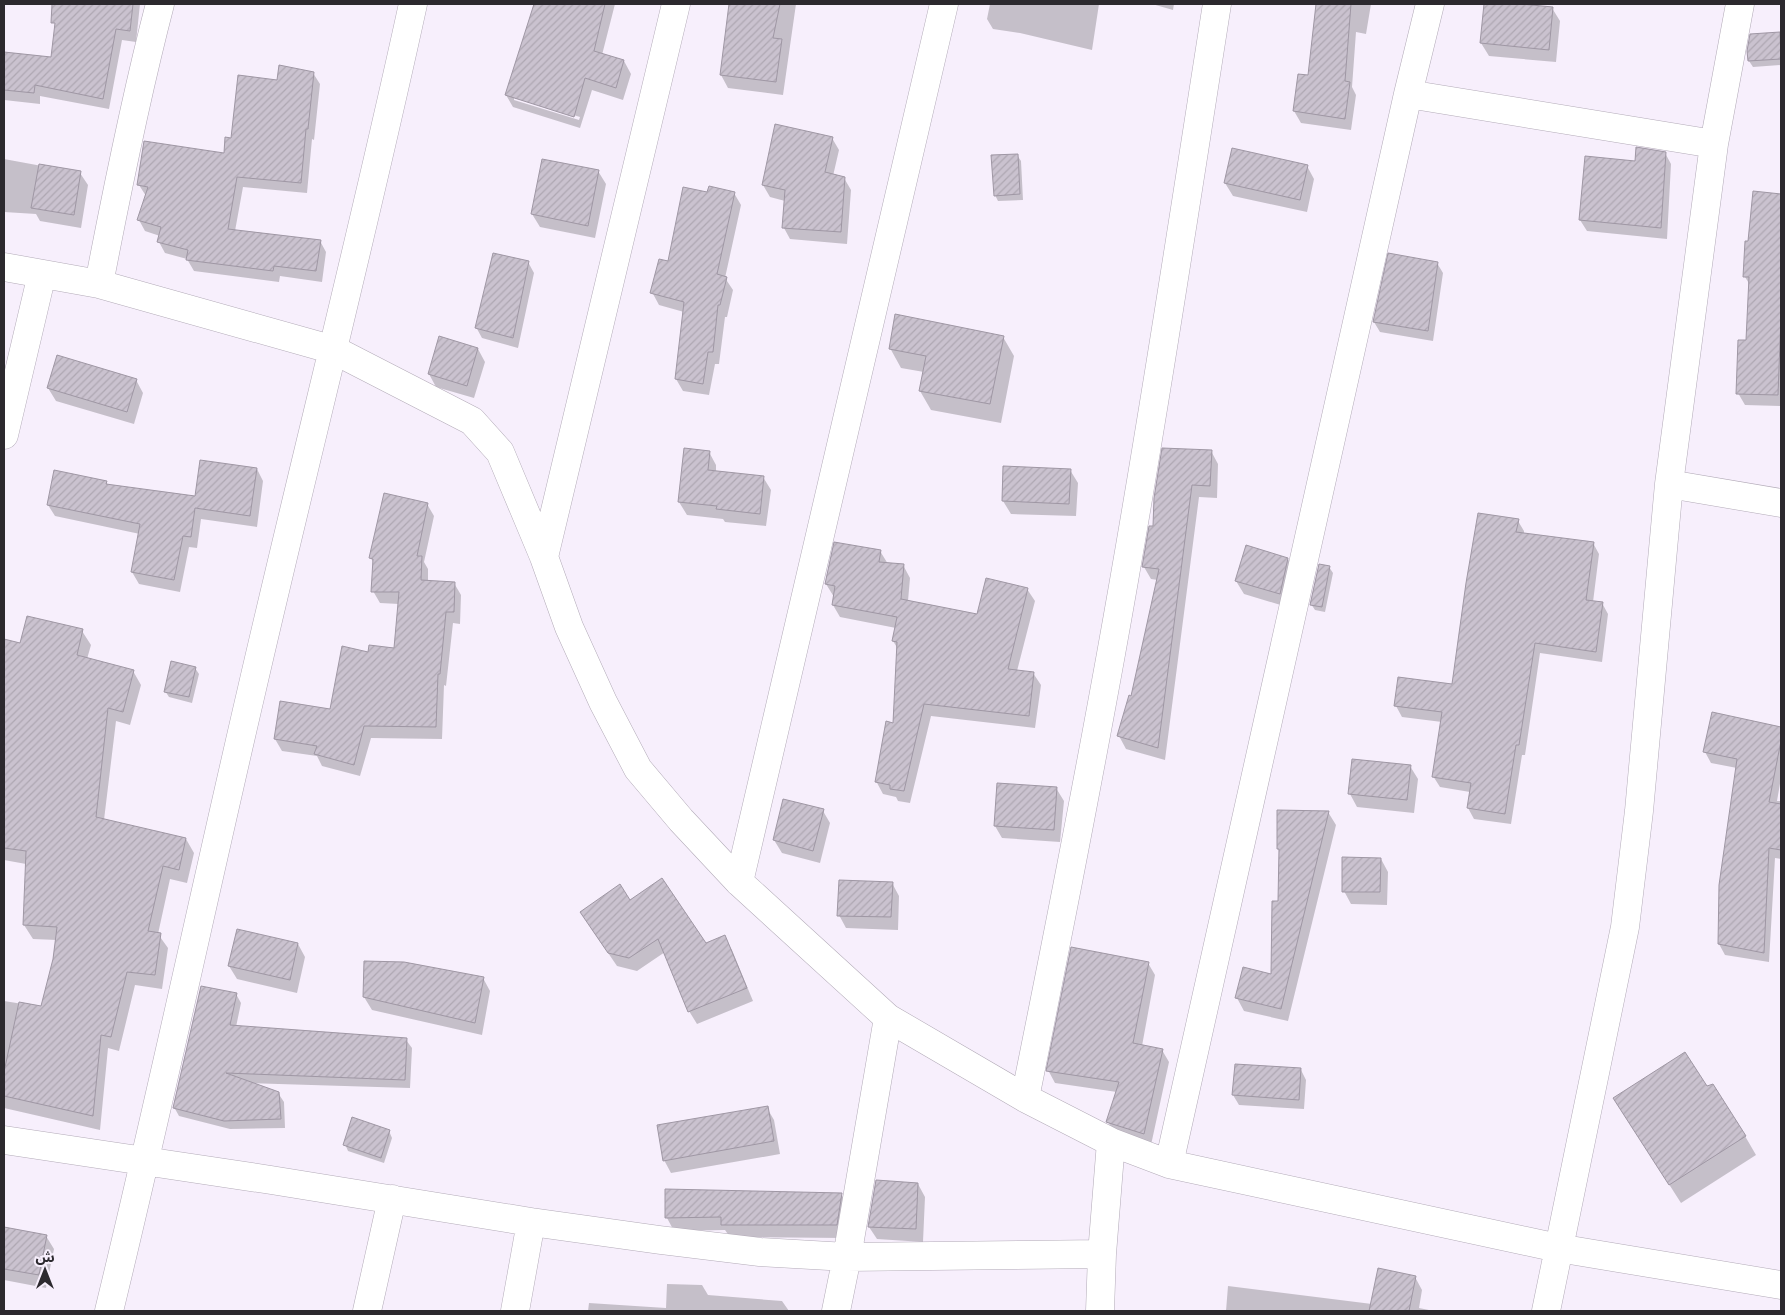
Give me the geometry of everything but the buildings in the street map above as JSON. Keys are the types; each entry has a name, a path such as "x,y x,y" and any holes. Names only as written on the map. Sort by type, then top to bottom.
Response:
{"street":[{"path":"100,284 120,175 145,59 160,4"},
{"path":"109,1311 251,691 334,350 413,4"},
{"path":"544,557 676,4"},
{"path":"739,882 944,4"},
{"path":"1025,1098 1112,653 1217,4"},
{"path":"1169,1164 1408,94 1430,4"},
{"path":"1546,1311 1624,927 1639,811 1669,484 1714,144 1740,4"},
{"path":"1408,94 1714,144"},
{"path":"4,268 100,284 334,350 472,421 500,452 544,557 569,627 603,702 638,769 681,820 739,882 888,1018 1025,1098 1111,1142 1169,1164 1558,1248 1781,1285"},
{"path":"4,435 42,274"},
{"path":"1669,484 1781,503"},
{"path":"836,1311 888,1018"},
{"path":"4,1140 145,1160 531,1222 760,1252 847,1257 1102,1254"},
{"path":"1100,1311 1102,1254 1111,1142"},
{"path":"367,1311 392,1199"},
{"path":"515,1311 531,1222"}]}
